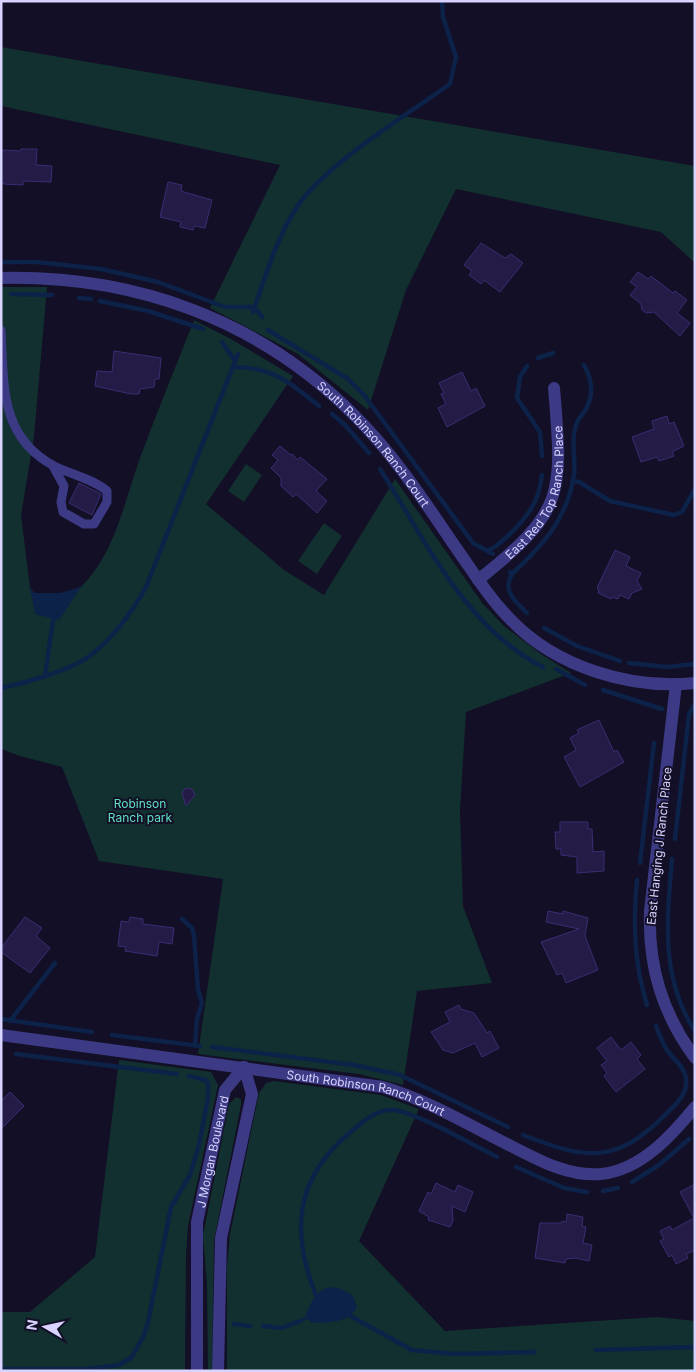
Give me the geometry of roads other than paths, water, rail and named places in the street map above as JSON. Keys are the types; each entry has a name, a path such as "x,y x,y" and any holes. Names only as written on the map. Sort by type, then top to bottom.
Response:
{"street":[{"name":"South Robinson Ranch Court","path":"1,278 71,279 148,295 221,321 274,350 334,396 381,444 404,473 478,580 520,629 572,662 629,680 676,684 695,683"},
{"name":"East Red Top Ranch Place","path":"478,580 533,532 545,516 554,498 559,468 554,388"},
{"name":"East Hanging J Ranch Place","path":"676,684 652,892 650,938 652,962 660,996 676,1029 695,1058"},
{"name":"South Robinson Ranch Court","path":"1,1035 383,1086 416,1098 553,1166 588,1174 610,1172 640,1160 666,1139 695,1107"},
{"name":"J Morgan Boulevard","path":"197,1371 197,1222 225,1090 244,1067"},
{"name":"J Morgan Boulevard","path":"218,1371 221,1238 252,1094 244,1067"}],"lane":[{"path":"1,330 5,406 15,435 25,446 53,466 106,491 108,502 94,524 84,524 63,512 61,502 64,486 53,466"}],"water":[{"path":"81,587 59,620 35,614 30,588 35,593 60,593"},
{"path":"330,1287 342,1289 353,1296 357,1307 354,1312 350,1316 338,1321 313,1323 307,1319 296,1325 294,1322 305,1317 317,1294"}],"waterway":[{"path":"253,312 281,235 306,195 337,165 356,150 450,84 456,57 443,17 442,1"},
{"path":"1,262 37,262 101,269 158,282 225,307 254,307 262,317"},
{"path":"11,294 52,295"},
{"path":"79,298 91,299"},
{"path":"100,301 148,311 203,329"},
{"path":"268,330 348,379 364,395 473,543 493,554"},
{"path":"222,342 235,361"},
{"path":"538,358 553,353"},
{"path":"1,688 48,675 83,661 107,640 129,615 146,587 238,354"},
{"path":"512,574 552,530 560,518 571,491 574,475 574,435 578,421 589,403 591,392 589,376 584,365"},
{"path":"527,366 520,377 517,398 540,432 542,456"},
{"path":"233,367 270,373 289,383 319,406"},
{"path":"332,414 345,425 369,453"},
{"path":"380,469 431,552 469,606 491,630 516,650 543,667"},
{"path":"489,550 498,545 528,514 536,500 542,475"},
{"path":"572,481 579,482 610,501 674,515 682,512 695,489"},
{"path":"510,572 512,574 509,580 509,591 514,600 527,613"},
{"path":"45,675 54,614"},
{"path":"544,628 577,646 620,661"},
{"path":"629,663 667,667 695,664"},
{"path":"556,669 585,685"},
{"path":"603,690 662,709"},
{"path":"675,839 689,714 695,704"},
{"path":"640,863 654,743"},
{"path":"672,859 668,948 676,990 684,1011 695,1031"},
{"path":"637,880 635,912 637,958 647,1005"},
{"path":"182,919 192,928 194,936 198,990 202,1003 197,1019 195,1046"},
{"path":"10,1021 55,963"},
{"path":"1,1019 92,1032"},
{"path":"523,1135 565,1149 583,1153 600,1153 632,1142 649,1130 678,1102 684,1093 686,1084 683,1070 667,1050 656,1026"},
{"path":"112,1035 200,1046"},
{"path":"212,1047 354,1065 400,1075 508,1127"},
{"path":"16,1054 177,1074"},
{"path":"1,1369 86,1369 119,1365 132,1357 144,1335 148,1322 171,1207 190,1175 199,1145 208,1098 208,1083 206,1080 189,1076"},
{"path":"318,1300 303,1252 302,1208 308,1187 318,1168 333,1148 353,1130 371,1116 382,1111 393,1110 416,1116 497,1157"},
{"path":"632,1182 659,1165 689,1139"},
{"path":"516,1167 564,1188 587,1192"},
{"path":"603,1191 618,1188"},
{"path":"345,1313 412,1350 455,1354 535,1352"},
{"path":"263,1326 282,1328 300,1321"},
{"path":"234,1324 250,1326"},
{"path":"596,1350 695,1347"}],"park label":[{"name":"Robinson Ranch park","path":"140,810"}]}
